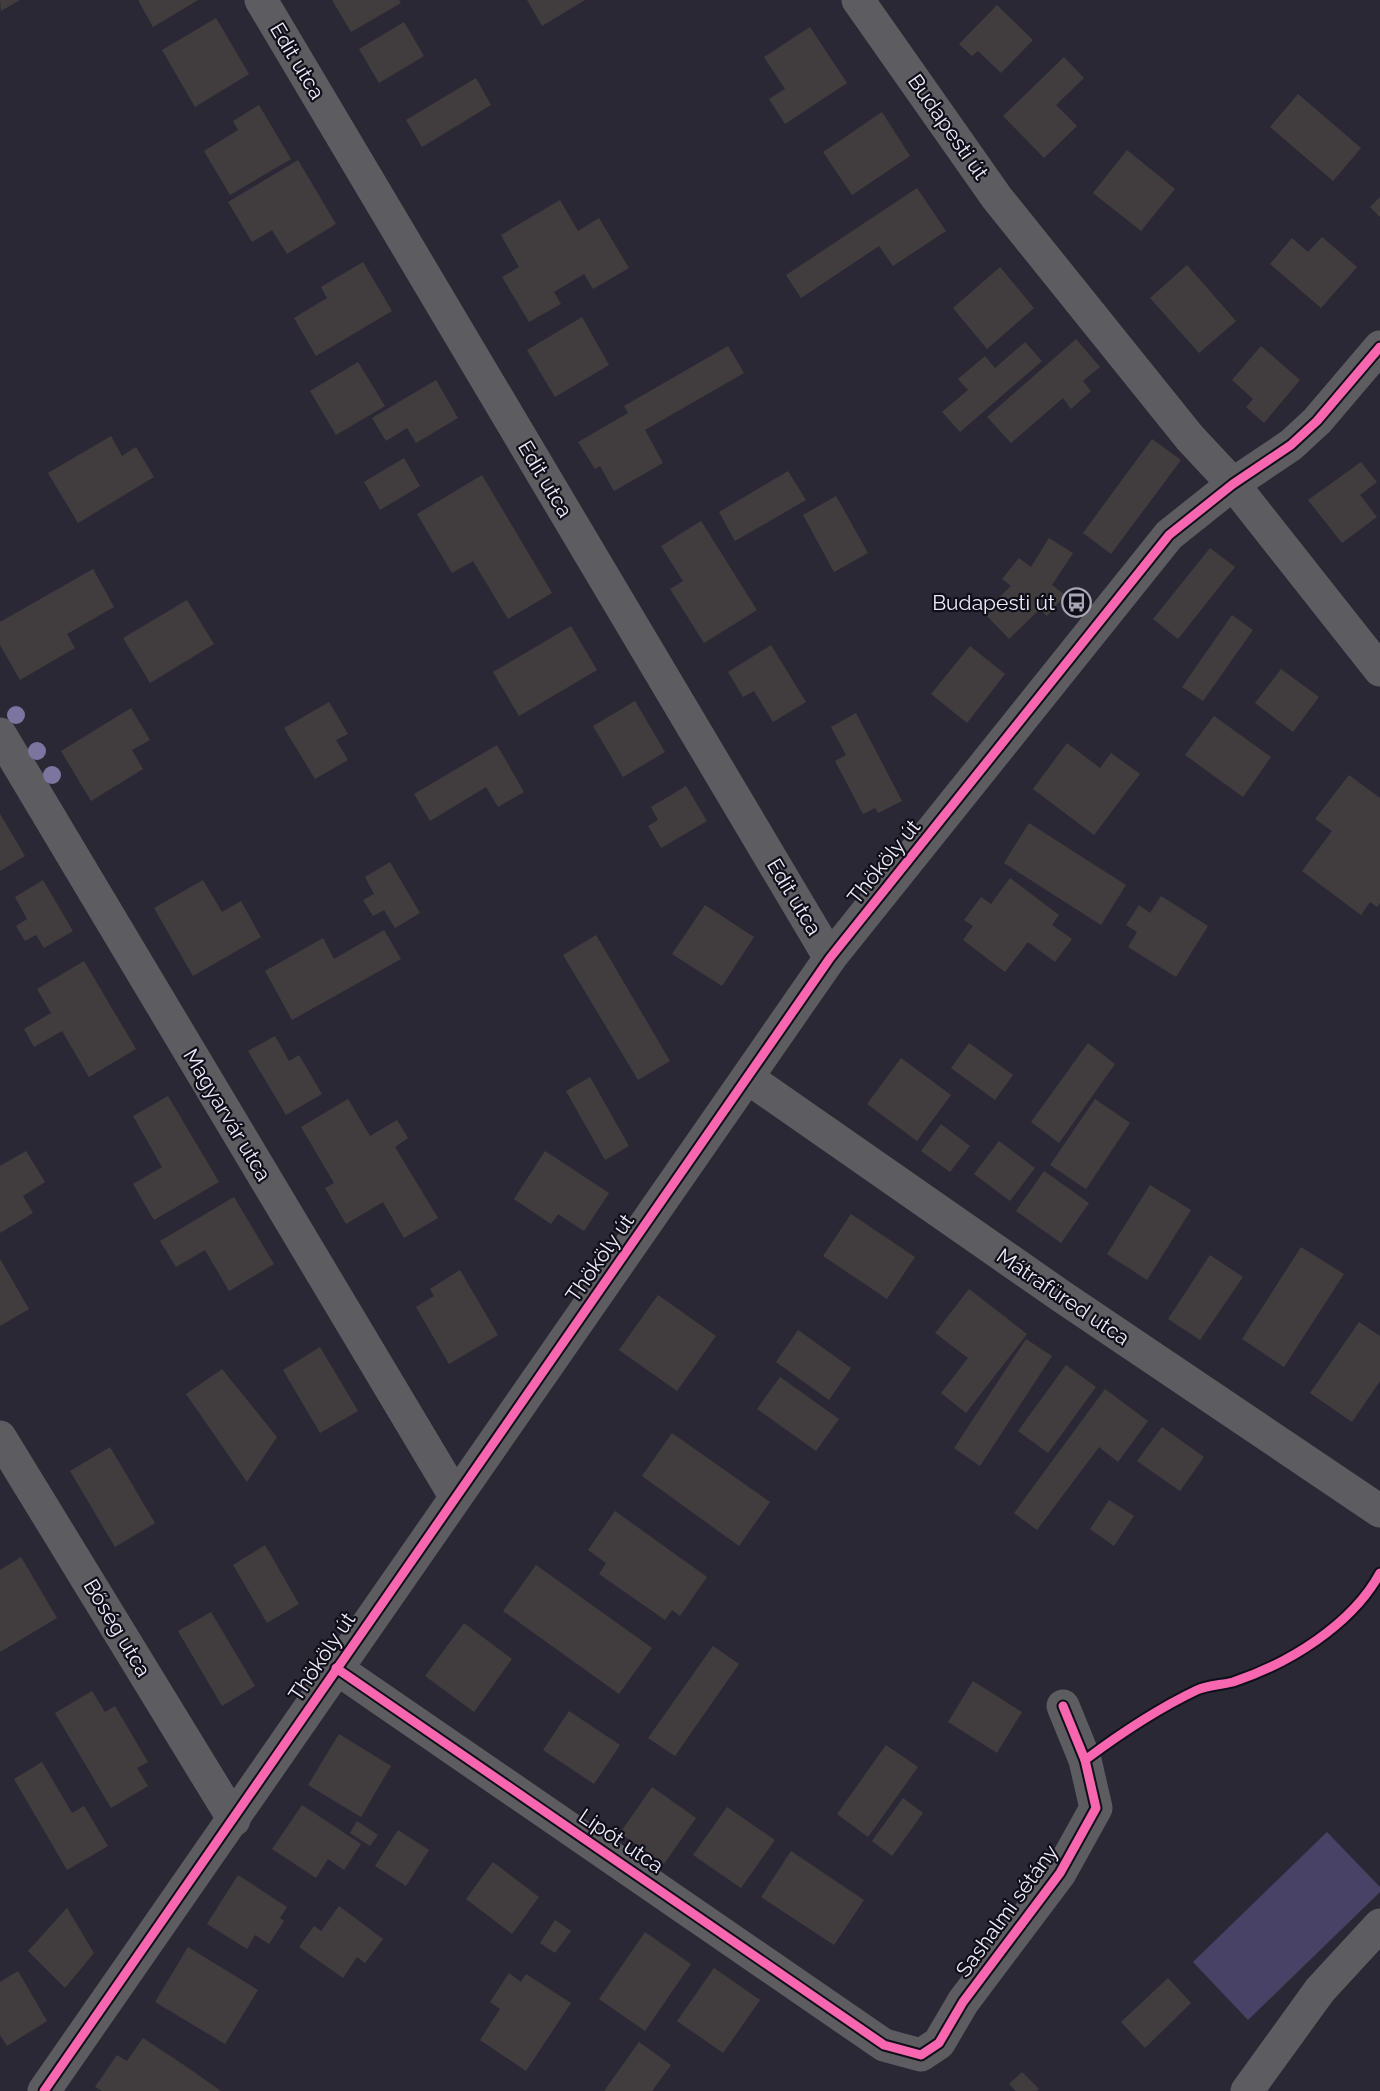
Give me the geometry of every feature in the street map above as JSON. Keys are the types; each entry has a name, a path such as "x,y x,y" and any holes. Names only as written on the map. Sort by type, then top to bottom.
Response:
{"street":[{"name":"Edit utca","path":"261,0 830,958"},
{"name":"Budapesti út","path":"858,0 998,198 1190,438 1233,484 1380,670"},
{"name":"Thököly út","path":"44,2091 830,958 1169,535 1233,484 1272,460 1317,421 1380,347"},
{"name":"Magyarvár utca","path":"0,734 455,1496"},
{"name":"Mátrafüred utca","path":"748,1078 1061,1296 1380,1511"},
{"name":"Bőség utca","path":"0,1437 234,1820"},
{"name":"Lipót utca","path":"336,1668 884,2045"},
{"name":"Sashalmi sétány","path":"884,2045 902,2052 921,2055 939,2043 963,2002 1060,1873 1096,1808 1085,1760 1063,1706"},
{"path":"1247,2091 1320,1990 1380,1925"}],"shaded area":[{"path":"1327,1832 1380,1887 1380,1892 1248,2020 1193,1962"}],"building":[{"path":"0,0 20,0 1,11"},
{"path":"138,0 198,0 153,27"},
{"path":"332,0 399,0 401,3 351,32"},
{"path":"527,0 585,0 542,26"},
{"path":"997,5 1033,40 1001,73 978,51 972,56 959,44"},
{"path":"216,18 249,74 195,107 162,50"},
{"path":"404,22 424,56 379,83 359,49"},
{"path":"810,27 847,83 785,124 769,99 785,89 764,57"},
{"path":"1064,57 1084,78 1056,105 1077,126 1044,158 1003,116"},
{"path":"476,78 491,105 422,147 406,120"},
{"path":"1298,94 1361,148 1333,181 1270,127"},
{"path":"259,105 291,159 230,195 204,151 238,130 233,121"},
{"path":"882,112 910,156 852,195 823,152"},
{"path":"1127,150 1175,189 1141,231 1093,193"},
{"path":"298,160 336,224 287,254 272,230 252,242 228,202"},
{"path":"917,188 946,231 893,266 879,246 801,298 786,275"},
{"path":"1380,197 1380,217 1370,207"},
{"path":"560,200 578,231 599,218 629,268 593,289 584,274 554,292 561,304 529,322 502,277 519,267 501,235"},
{"path":"1322,237 1357,267 1321,308 1270,264 1292,238 1308,252"},
{"path":"363,262 392,311 316,356 294,318 327,298 321,287"},
{"path":"1187,265 1236,321 1199,353 1150,298"},
{"path":"1000,267 1034,308 987,349 953,308"},
{"path":"582,317 609,365 555,397 527,350"},
{"path":"1076,339 1100,367 1083,381 1091,391 1071,409 1063,398 1011,443 987,417"},
{"path":"1025,342 1042,361 960,432 942,412 968,390 958,379 985,356 995,368"},
{"path":"728,346 744,373 645,430 663,463 614,491 600,466 595,469 578,442 628,413 624,406"},
{"path":"1261,346 1300,380 1264,423 1246,407 1253,399 1232,380"},
{"path":"358,362 385,406 336,435 310,391"},
{"path":"436,380 458,418 416,443 407,428 386,441 372,418"},
{"path":"111,436 122,456 136,447 154,477 78,523 48,473"},
{"path":"1152,439 1181,460 1111,554 1083,533"},
{"path":"404,458 420,486 380,510 364,482"},
{"path":"1361,462 1377,482 1360,495 1377,517 1342,543 1308,500"},
{"path":"788,471 806,500 735,541 719,512"},
{"path":"482,475 552,593 508,619 473,561 452,573 417,514"},
{"path":"836,496 868,553 834,572 803,515"},
{"path":"701,521 757,610 704,643 670,589 683,581 661,546"},
{"path":"1049,538 1073,553 1052,585 1065,595 1047,616 1040,609 1009,639 983,612 1011,586 1002,579 1019,558 1031,567"},
{"path":"1210,548 1235,567 1178,639 1153,619"},
{"path":"93,569 114,607 67,634 75,648 20,680 0,645 0,622"},
{"path":"187,600 214,644 150,683 123,638"},
{"path":"1232,615 1253,630 1203,701 1182,687"},
{"path":"571,626 597,670 519,716 493,672"},
{"path":"771,645 806,702 773,722 754,691 743,697 728,672"},
{"path":"970,646 1005,674 967,723 931,694"},
{"path":"1281,669 1319,697 1293,732 1255,703"},
{"path":"635,701 665,752 623,777 593,726"},
{"path":"329,702 348,734 336,740 348,760 315,779 284,728"},
{"path":"131,708 150,740 132,750 143,769 91,801 61,751"},
{"path":"856,713 902,801 878,813 875,808 863,814 835,761 846,755 831,727"},
{"path":"1214,716 1271,757 1243,797 1185,755"},
{"path":"1067,743 1100,768 1111,753 1140,774 1094,835 1033,789"},
{"path":"497,745 524,792 498,807 486,787 430,821 414,794"},
{"path":"1349,775 1380,798 1380,903 1377,907 1370,902 1361,915 1302,871 1332,831 1315,819"},
{"path":"686,786 707,821 661,848 648,826 658,820 651,807"},
{"path":"0,814 25,856 0,871"},
{"path":"1029,823 1126,885 1101,925 1004,863"},
{"path":"390,862 420,913 395,928 384,910 373,916 363,900 374,894 365,877"},
{"path":"1010,878 1059,915 1052,925 1072,939 1055,962 1028,942 1005,972 963,940 973,926 964,920 981,897 991,904"},
{"path":"43,880 73,931 44,948 36,935 25,941 16,926 27,919 15,897"},
{"path":"203,880 222,912 241,901 261,937 193,976 154,908"},
{"path":"1161,896 1208,926 1176,977 1128,947 1137,932 1126,925 1139,905 1150,913"},
{"path":"705,905 754,937 722,986 672,954"},
{"path":"384,930 401,959 292,1020 265,971 323,938 334,959"},
{"path":"596,935 670,1061 638,1080 563,955"},
{"path":"84,961 136,1049 89,1077 62,1031 34,1047 24,1029 51,1013 37,989"},
{"path":"275,1036 289,1061 299,1055 322,1094 286,1115 248,1051"},
{"path":"969,1043 1013,1075 995,1100 951,1068"},
{"path":"1088,1043 1115,1064 1059,1143 1031,1122"},
{"path":"901,1058 951,1095 917,1141 867,1104"},
{"path":"590,1077 629,1146 605,1160 566,1091"},
{"path":"168,1096 219,1182 154,1220 133,1184 162,1167 133,1116"},
{"path":"348,1099 370,1136 397,1120 408,1138 395,1147 438,1218 404,1238 383,1202 346,1224 325,1188 334,1183 301,1127"},
{"path":"1095,1099 1130,1123 1086,1189 1050,1165"},
{"path":"941,1124 970,1146 950,1172 921,1151"},
{"path":"999,1141 1035,1168 1010,1201 974,1174"},
{"path":"26,1151 45,1182 23,1196 33,1213 0,1233 0,1166"},
{"path":"545,1151 609,1193 584,1231 558,1214 551,1224 514,1199"},
{"path":"1044,1171 1089,1203 1061,1243 1016,1211"},
{"path":"1150,1185 1191,1210 1147,1280 1107,1254"},
{"path":"234,1197 274,1264 229,1291 205,1250 176,1267 160,1241"},
{"path":"851,1214 915,1257 887,1299 823,1256"},
{"path":"1301,1247 1344,1274 1284,1367 1242,1339"},
{"path":"1210,1255 1243,1277 1200,1340 1168,1319"},
{"path":"0,1259 29,1309 0,1326"},
{"path":"460,1270 498,1335 449,1364 416,1307 434,1296 430,1289"},
{"path":"969,1289 1027,1334 966,1413 941,1393 968,1358 935,1333"},
{"path":"658,1295 716,1336 677,1391 619,1350"},
{"path":"1359,1322 1380,1336 1380,1381 1352,1422 1310,1393"},
{"path":"798,1330 851,1368 829,1400 776,1362"},
{"path":"1026,1339 1052,1356 980,1466 954,1448"},
{"path":"320,1347 358,1411 320,1433 283,1370"},
{"path":"1066,1365 1096,1387 1048,1453 1018,1431"},
{"path":"222,1369 277,1437 247,1482 186,1394"},
{"path":"780,1377 839,1419 816,1451 757,1409"},
{"path":"1105,1389 1148,1421 1118,1462 1099,1447 1037,1530 1014,1513"},
{"path":"1162,1427 1204,1457 1180,1491 1137,1461"},
{"path":"672,1433 770,1502 739,1546 642,1476"},
{"path":"110,1447 155,1523 115,1547 70,1471"},
{"path":"1109,1500 1134,1516 1114,1546 1090,1529"},
{"path":"615,1511 707,1577 680,1616 672,1610 665,1620 599,1574 606,1563 588,1550"},
{"path":"265,1545 299,1604 267,1623 233,1565"},
{"path":"21,1557 57,1618 0,1652 0,1570"},
{"path":"536,1565 652,1648 619,1694 503,1611"},
{"path":"211,1612 255,1686 222,1706 178,1631"},
{"path":"464,1623 512,1659 474,1712 425,1676"},
{"path":"713,1646 739,1664 675,1756 648,1738"},
{"path":"973,1681 1022,1712 997,1753 948,1722"},
{"path":"92,1691 105,1712 115,1706 148,1762 137,1768 148,1786 111,1808 55,1713"},
{"path":"569,1711 620,1745 594,1784 543,1750"},
{"path":"339,1734 391,1766 361,1817 308,1785"},
{"path":"886,1745 918,1767 868,1837 837,1814"},
{"path":"42,1762 72,1813 84,1806 108,1846 67,1870 14,1779"},
{"path":"652,1787 696,1818 664,1864 620,1833"},
{"path":"903,1798 923,1813 892,1856 872,1841"},
{"path":"302,1805 361,1844 344,1870 328,1859 316,1878 272,1849"},
{"path":"727,1807 775,1840 741,1888 693,1855"},
{"path":"357,1821 378,1835 370,1846 350,1833"},
{"path":"398,1830 429,1850 406,1886 375,1866"},
{"path":"791,1851 864,1900 834,1945 761,1897"},
{"path":"493,1862 539,1897 512,1934 466,1899"},
{"path":"238,1875 287,1907 280,1918 284,1921 269,1944 255,1935 247,1949 207,1924"},
{"path":"339,1906 383,1939 365,1963 357,1957 343,1978 299,1947 314,1926 321,1931"},
{"path":"67,1908 94,1953 65,1988 28,1951"},
{"path":"555,1920 571,1931 555,1953 540,1943"},
{"path":"645,1932 691,1964 645,2031 599,1999"},
{"path":"188,1947 258,1990 225,2044 155,2002"},
{"path":"714,1968 760,2000 723,2053 677,2021"},
{"path":"18,1971 47,2021 7,2046 0,2035 0,1982"},
{"path":"509,1973 521,1982 526,1974 571,2003 526,2071 480,2040 500,2009 490,2002"},
{"path":"1168,1978 1191,2003 1145,2048 1121,2022"},
{"path":"143,2038 221,2091 102,2091 95,2087 117,2055 127,2061"},
{"path":"639,2042 671,2065 652,2091 604,2091"},
{"path":"1022,2072 1039,2089 1016,2091 1009,2084"}],"cycle path":[{"path":"44,2091 830,958 1169,535 1233,484 1291,445 1317,421 1380,347"},
{"path":"1085,1760 1112,1740 1182,1697 1201,1688 1233,1682 1254,1674 1275,1665 1317,1640 1353,1609 1368,1592 1380,1573"},
{"path":"336,1668 884,2045 921,2055 939,2043 963,2002 1060,1873 1096,1808 1085,1760 1063,1706"}],"place":[{"name":"Budapesti út","path":"1076,603"}]}
